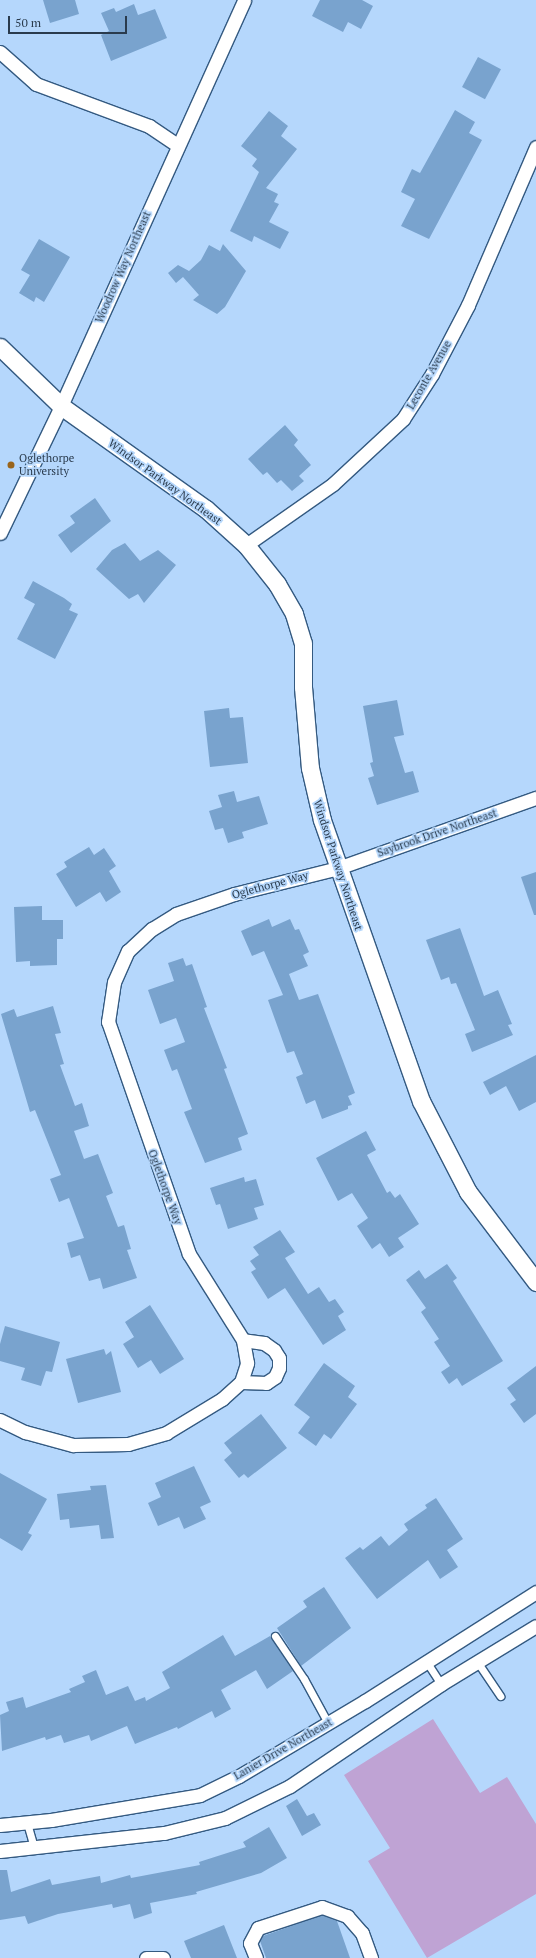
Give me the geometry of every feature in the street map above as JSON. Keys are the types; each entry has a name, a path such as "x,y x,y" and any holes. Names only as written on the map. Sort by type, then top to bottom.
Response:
{"street":[{"name":"Woodrow Way Northeast","path":"0,533 61,406 177,145 244,0"},
{"path":"0,52 36,84 149,126 177,145"},
{"name":"Leconte Avenue","path":"246,545 333,484 403,419 432,374 468,305 536,146"},
{"name":"Windsor Parkway Northeast","path":"0,347 61,406 206,509 246,545 277,584 294,614 303,643 303,687 310,768 322,820 421,1101 468,1192 536,1282"},
{"name":"Saybrook Drive Northeast","path":"338,868 536,798"},
{"name":"Oglethorpe Way","path":"241,1382 247,1363 243,1340 189,1254 108,1022 114,982 128,951 152,929 176,914 234,894 338,868"},
{"path":"0,1420 25,1432 73,1445 128,1444 166,1434 222,1399 241,1382 266,1383 275,1377 279,1368 279,1358 274,1350 264,1343 243,1340"},
{"name":"Lanier Drive Northeast","path":"0,1825 27,1823 200,1795 239,1776 328,1723 536,1592"},
{"path":"0,1851 164,1833 225,1818 290,1786 441,1684 478,1663 536,1626"},
{"path":"256,1958 250,1943 258,1928 322,1907 347,1916 362,1933 371,1958"},
{"path":"146,1958 163,1958"}],"lane":[{"path":"275,1636 304,1679 328,1723"},
{"path":"426,1661 441,1684"},
{"path":"478,1663 500,1696"},
{"path":"27,1823 34,1847"}],"shaded area":[{"path":"433,1719 480,1793 507,1777 536,1824 536,1894 427,1958 368,1861 390,1848 344,1775"}],"building":[{"path":"43,0 75,0 79,14 50,23"},
{"path":"320,0 362,0 373,6 361,29 348,22 343,32 312,16"},
{"path":"134,4 138,15 155,9 167,38 111,61 101,35 109,31 101,13 114,8 116,12"},
{"path":"478,57 501,69 485,99 462,87"},
{"path":"455,110 475,122 469,133 482,140 429,239 401,226 415,199 401,192 412,169 420,173"},
{"path":"269,111 288,126 281,136 297,149 266,188 278,194 274,202 279,204 269,222 289,232 280,249 254,236 252,242 230,231 259,172 252,166 257,159 241,146"},
{"path":"39,239 70,257 44,302 36,297 34,302 19,293 30,275 21,270"},
{"path":"223,244 246,271 225,307 217,314 193,300 199,295 183,277 176,283 168,273 178,265 189,271 201,260 209,245 220,251"},
{"path":"285,425 298,440 294,445 311,465 299,476 304,481 292,491 281,480 277,483 267,472 263,475 248,459"},
{"path":"95,498 111,521 71,553 58,535 75,523 70,516"},
{"path":"125,543 140,561 158,550 176,565 144,603 138,594 129,599 96,569 112,550"},
{"path":"33,581 64,598 72,604 69,610 78,614 55,659 17,639 35,604 24,598"},
{"path":"397,700 404,735 394,737 405,773 413,771 419,792 377,805 368,778 374,776 370,763 373,762 363,706"},
{"path":"229,708 230,718 243,717 248,763 210,767 204,711"},
{"path":"234,791 237,802 259,796 268,824 242,832 244,838 228,843 223,828 215,830 209,811 222,807 218,795"},
{"path":"89,847 94,855 104,848 116,866 109,871 121,892 106,902 100,892 76,907 56,874 67,867 64,862"},
{"path":"536,872 536,915 534,915 521,877"},
{"path":"42,906 42,920 63,920 63,939 57,939 57,965 30,966 30,961 16,962 14,907"},
{"path":"269,919 272,927 290,919 295,930 299,929 309,952 303,955 308,966 289,974 299,1000 318,994 355,1093 348,1096 352,1105 348,1106 348,1109 322,1119 315,1100 306,1104 296,1077 303,1074 294,1051 287,1053 268,1000 283,995 264,951 252,956 241,931"},
{"path":"460,928 484,996 498,990 512,1024 508,1025 513,1035 472,1052 465,1034 475,1030 456,983 451,984 449,977 441,980 426,940"},
{"path":"183,958 186,966 192,964 207,1007 204,1008 227,1068 224,1069 248,1134 238,1138 242,1150 205,1163 184,1112 192,1109 177,1069 172,1071 164,1050 185,1042 176,1018 160,1024 148,990 174,981 168,963"},
{"path":"53,1006 61,1033 55,1034 64,1064 60,1065 75,1106 82,1103 89,1126 74,1131 84,1159 98,1154 113,1193 106,1196 118,1227 124,1225 131,1249 127,1250 137,1278 103,1289 100,1278 89,1281 80,1255 71,1258 67,1243 84,1238 69,1198 59,1202 50,1179 61,1175 35,1110 30,1112 1,1014 14,1009 17,1017"},
{"path":"536,1055 536,1102 519,1111 506,1086 490,1095 483,1082"},
{"path":"366,1131 376,1150 367,1155 387,1193 390,1191 395,1198 400,1194 419,1224 398,1238 404,1247 389,1257 380,1243 372,1249 357,1226 368,1218 352,1193 338,1201 316,1158"},
{"path":"244,1177 245,1182 256,1179 264,1205 254,1208 258,1219 228,1229 220,1204 216,1205 210,1188"},
{"path":"280,1230 295,1252 285,1258 308,1294 319,1287 329,1302 335,1299 344,1312 338,1316 346,1330 323,1345 285,1288 268,1299 251,1272 256,1269 250,1261 259,1255 253,1247"},
{"path":"447,1264 457,1278 453,1281 503,1361 462,1386 457,1378 449,1384 441,1372 450,1366 434,1342 439,1339 421,1312 426,1308 406,1280 419,1270 425,1279"},
{"path":"150,1305 184,1359 160,1374 151,1360 138,1368 123,1344 134,1337 125,1322"},
{"path":"5,1326 60,1342 52,1372 46,1371 41,1386 21,1380 25,1368 0,1361 0,1344"},
{"path":"104,1349 106,1355 111,1351 121,1392 78,1403 66,1359"},
{"path":"324,1363 355,1386 348,1397 357,1404 331,1439 324,1434 316,1446 298,1433 310,1417 294,1405"},
{"path":"536,1366 536,1414 524,1423 510,1404 516,1400 507,1388"},
{"path":"261,1414 287,1448 248,1478 244,1474 239,1478 224,1460 232,1453 224,1443"},
{"path":"194,1466 211,1502 200,1507 206,1519 184,1529 179,1517 158,1526 148,1503 161,1497 155,1483"},
{"path":"0,1473 47,1499 28,1533 32,1535 22,1551 0,1538"},
{"path":"106,1485 114,1538 101,1539 99,1525 70,1528 69,1519 60,1520 57,1494 91,1490 90,1486"},
{"path":"436,1498 463,1539 447,1550 458,1567 440,1579 428,1560 377,1599 345,1558 360,1547 363,1550 381,1536 389,1546 408,1530 404,1524 427,1508 425,1505"},
{"path":"324,1587 351,1628 301,1666 277,1628 307,1607 303,1601"},
{"path":"223,1635 235,1656 270,1636 293,1671 267,1689 256,1670 221,1690 231,1709 215,1718 212,1711 178,1729 177,1727 135,1744 127,1726 91,1741 89,1735 64,1743 61,1735 46,1740 45,1737 2,1751 0,1715 9,1711 6,1702 23,1697 26,1708 71,1692 69,1689 85,1682 82,1676 96,1670 106,1695 128,1686 135,1701 145,1697 146,1701 170,1688 162,1672"},
{"path":"297,1799 307,1816 314,1813 321,1825 302,1836 286,1806"},
{"path":"269,1827 287,1858 261,1873 196,1892 197,1894 150,1903 152,1913 134,1919 130,1904 113,1908 112,1904 58,1914 28,1924 25,1916 0,1920 0,1870 7,1870 11,1892 50,1879 52,1885 100,1876 101,1883 130,1875 131,1878 200,1865 199,1862 246,1847 243,1842"},
{"path":"322,1915 337,1921 350,1958 266,1958 260,1941 263,1936"},
{"path":"224,1925 237,1958 191,1958 184,1941"}],"place":[{"name":"Oglethorpe University","path":"11,465"}]}
